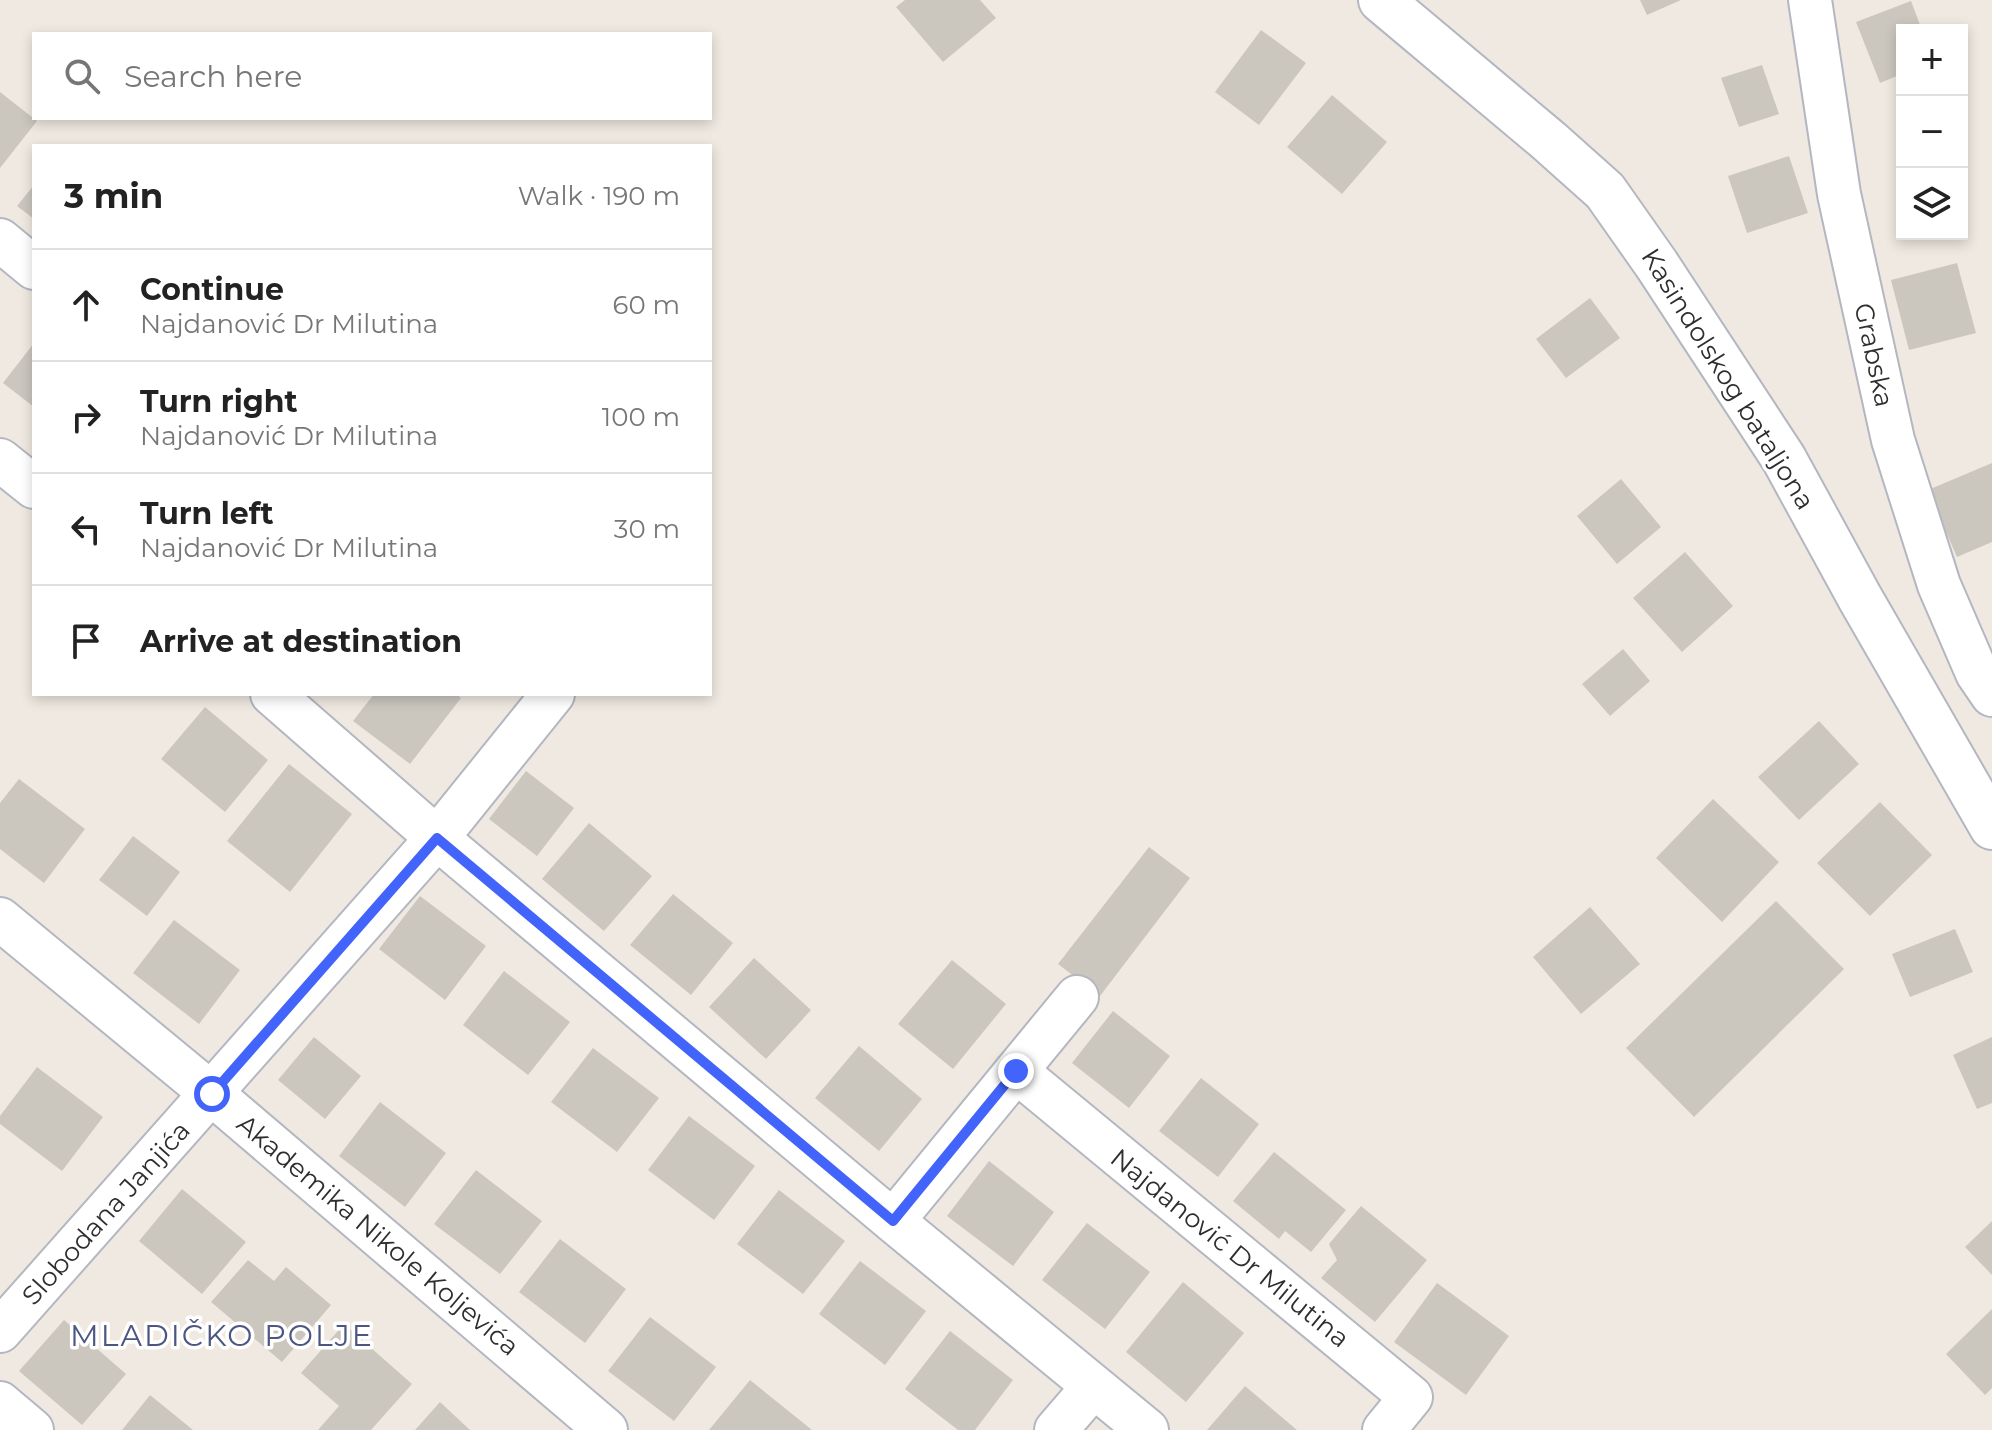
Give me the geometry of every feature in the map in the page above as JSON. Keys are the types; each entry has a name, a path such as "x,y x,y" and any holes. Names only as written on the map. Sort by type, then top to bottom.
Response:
{"street":[{"name":"Kasindolskog bataljona","path":"1381,0 1605,191 1784,459 1992,827"},
{"name":"Grabska","path":"1810,0 1839,194 1893,440 1939,585 1977,673 1992,695"},
{"path":"0,240 32,266"},
{"path":"0,460 32,485"},
{"path":"274,696 437,838 1147,1430"},
{"path":"212,1094 437,838 551,696"},
{"name":"Akademika Nikole Koljevića","path":"0,919 212,1094 606,1430"},
{"path":"893,1221 1077,997"},
{"name":"Najdanović Dr Milutina","path":"1016,1071 1411,1397 1384,1430"},
{"name":"Slobodana Janjića","path":"0,1331 212,1094"},
{"path":"1056,1430 1093,1387"},
{"path":"0,1403 32,1430"}],"building":[{"path":"905,0 980,0 996,18 943,62 896,7"},
{"path":"1640,0 1681,0 1647,15"},
{"path":"1911,1 1920,24 1896,24 1896,76 1880,83 1856,22"},
{"path":"1261,30 1306,63 1259,125 1215,92"},
{"path":"1762,65 1779,114 1739,127 1721,78"},
{"path":"0,92 37,121 0,168"},
{"path":"1332,95 1387,142 1342,194 1287,147"},
{"path":"1789,156 1808,213 1747,233 1728,176"},
{"path":"32,187 32,217 17,206"},
{"path":"1957,263 1976,333 1909,350 1891,280"},
{"path":"1590,298 1620,338 1566,378 1536,339"},
{"path":"32,346 32,405 3,383"},
{"path":"1992,463 1992,542 1957,557 1928,490"},
{"path":"1621,479 1661,527 1617,564 1577,516"},
{"path":"1685,552 1733,606 1682,652 1633,598"},
{"path":"1623,649 1650,681 1610,716 1582,684"},
{"path":"372,696 461,698 410,764 353,721"},
{"path":"205,707 268,760 225,812 161,759"},
{"path":"1819,721 1859,764 1799,820 1758,777"},
{"path":"289,764 352,814 290,892 227,841"},
{"path":"526,771 574,808 537,856 489,819"},
{"path":"19,779 85,829 44,883 0,849 0,803"},
{"path":"1713,799 1779,862 1722,922 1656,858"},
{"path":"1880,802 1932,855 1870,916 1817,863"},
{"path":"589,823 652,876 604,931 542,879"},
{"path":"133,836 180,872 147,916 99,880"},
{"path":"1149,847 1190,878 1100,996 1058,964"},
{"path":"673,894 733,943 691,995 630,945"},
{"path":"420,896 486,946 445,1000 379,949"},
{"path":"1776,901 1844,969 1694,1117 1626,1048"},
{"path":"1590,907 1640,964 1581,1014 1533,957"},
{"path":"174,920 240,970 199,1024 133,973"},
{"path":"1955,929 1973,972 1910,997 1892,954"},
{"path":"754,958 811,1010 766,1059 709,1007"},
{"path":"952,960 1006,1004 953,1069 898,1024"},
{"path":"504,971 570,1022 528,1075 463,1025"},
{"path":"1113,1011 1170,1056 1129,1108 1072,1063"},
{"path":"314,1037 361,1076 325,1119 278,1080"},
{"path":"1992,1037 1992,1103 1977,1109 1953,1055"},
{"path":"859,1046 922,1099 879,1151 815,1098"},
{"path":"593,1048 659,1098 617,1152 551,1102"},
{"path":"37,1067 103,1117 62,1171 0,1124 0,1116"},
{"path":"1201,1078 1259,1124 1218,1177 1159,1131"},
{"path":"380,1102 446,1153 405,1207 339,1156"},
{"path":"689,1116 755,1166 714,1220 648,1170"},
{"path":"1274,1152 1346,1210 1311,1252 1285,1231 1279,1239 1233,1201"},
{"path":"989,1161 1054,1212 1013,1266 947,1216"},
{"path":"476,1170 542,1221 500,1274 434,1224"},
{"path":"182,1189 246,1242 202,1294 139,1241"},
{"path":"779,1190 845,1241 803,1294 737,1244"},
{"path":"1361,1206 1427,1260 1375,1322 1321,1278 1337,1260 1329,1244"},
{"path":"1992,1221 1992,1275 1965,1247"},
{"path":"1087,1223 1150,1272 1105,1329 1042,1280"},
{"path":"560,1239 626,1289 585,1343 519,1292"},
{"path":"248,1260 274,1281 286,1267 331,1305 282,1362 211,1302"},
{"path":"860,1261 926,1311 885,1365 819,1314"},
{"path":"1183,1282 1244,1333 1186,1402 1126,1352"},
{"path":"1437,1283 1509,1336 1466,1395 1394,1342"},
{"path":"1992,1309 1992,1388 1985,1395 1946,1354"},
{"path":"650,1317 716,1367 674,1421 608,1371"},
{"path":"64,1320 126,1374 82,1425 19,1371"},
{"path":"344,1324 412,1384 371,1430 318,1430 339,1406 301,1373"},
{"path":"950,1331 1013,1380 975,1430 958,1430 905,1389"},
{"path":"750,1380 812,1430 709,1430"},
{"path":"1245,1386 1297,1430 1207,1430"},
{"path":"150,1395 193,1430 122,1430"},
{"path":"440,1402 470,1430 415,1430"}],"district":[{"name":"MLADIČKO POLJE","path":"222,1336"}],"route":[{"path":"212,1094 437,838 893,1221 1016,1071"}]}
